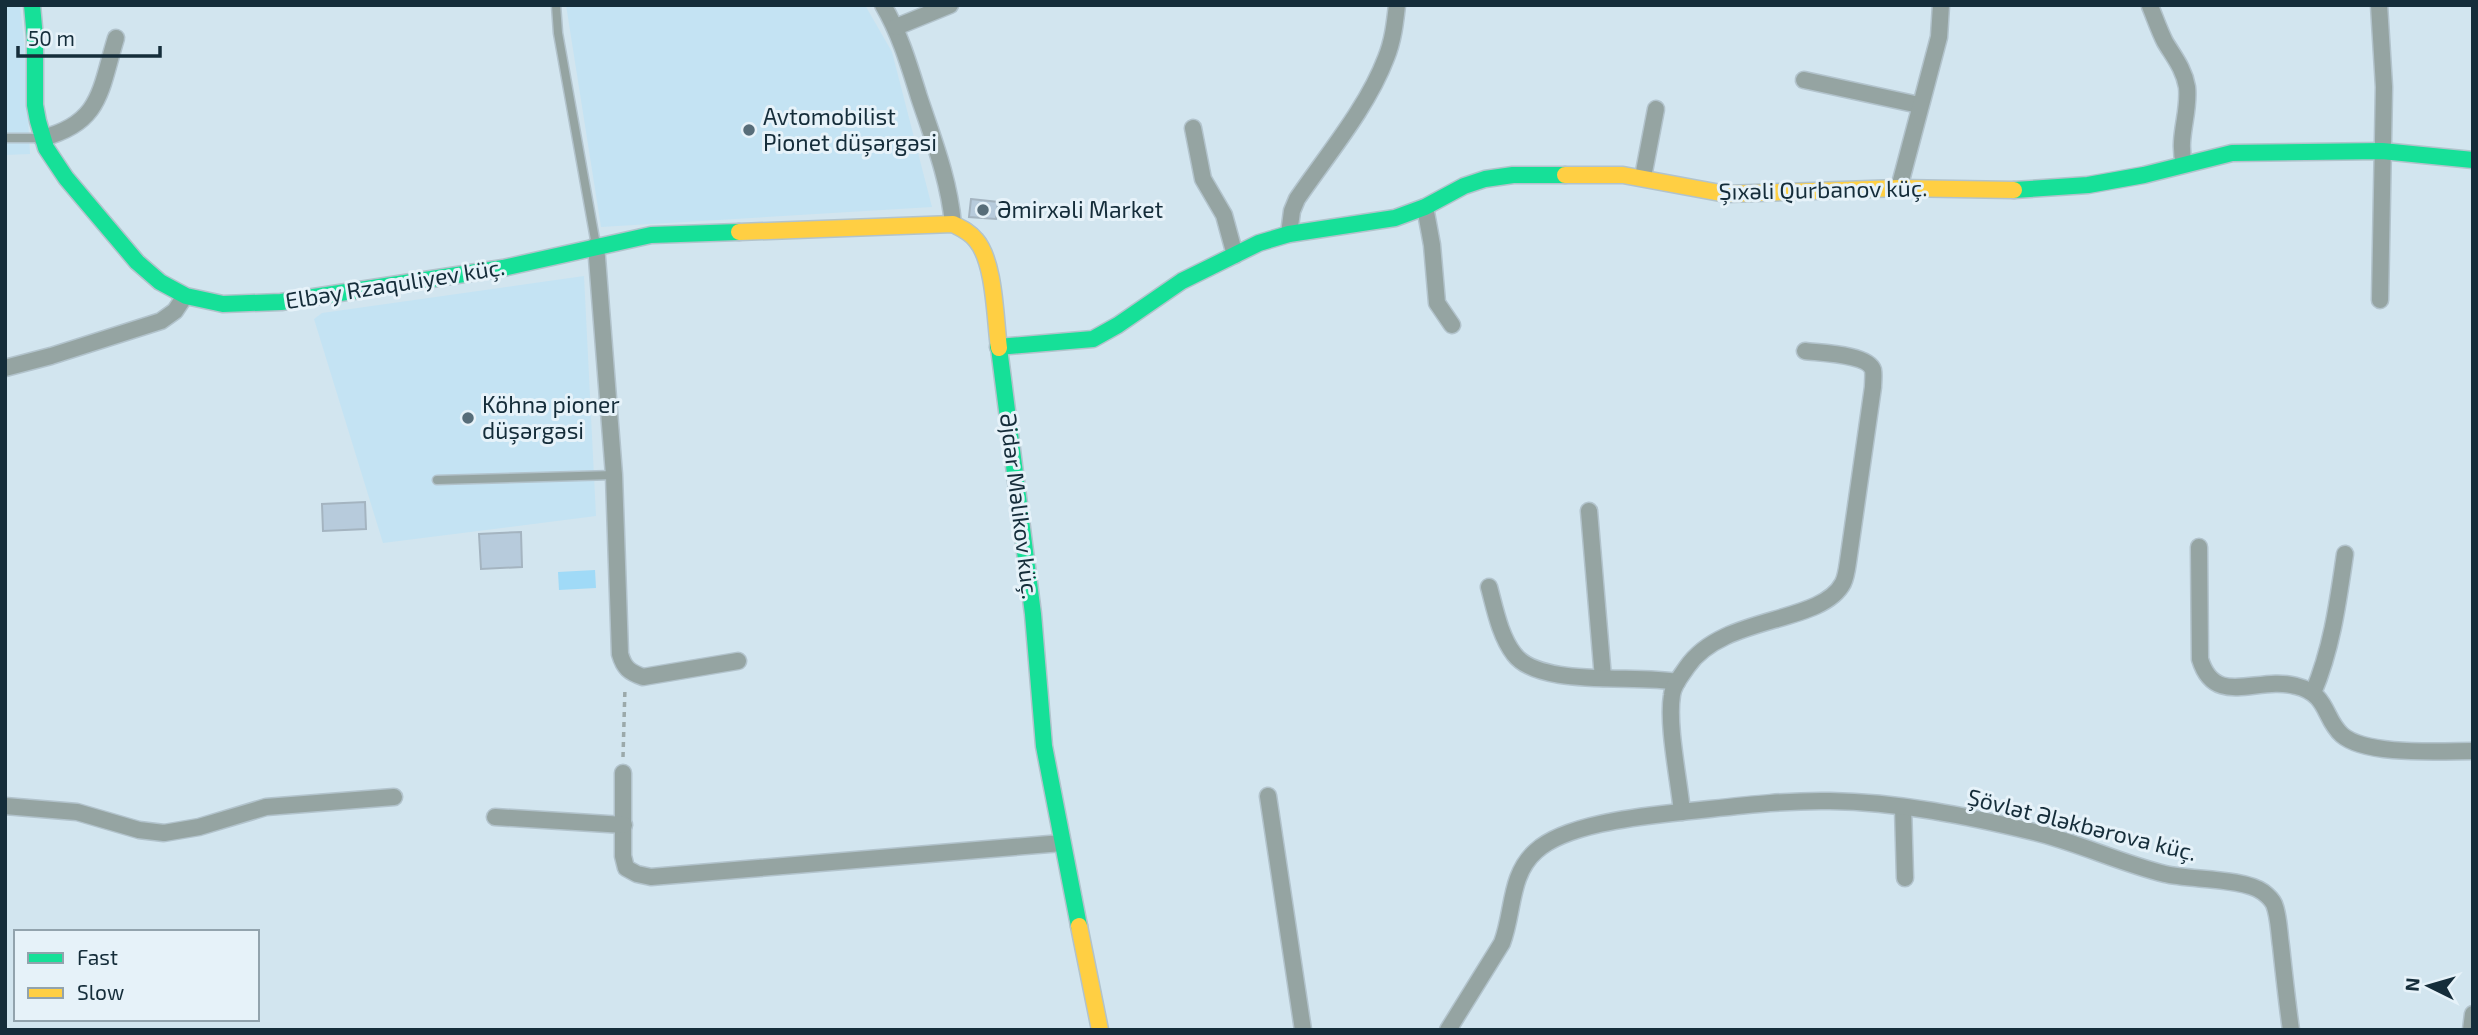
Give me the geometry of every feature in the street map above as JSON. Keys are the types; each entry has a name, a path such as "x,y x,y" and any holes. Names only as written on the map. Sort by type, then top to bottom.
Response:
{"street":[{"name":"Elbəy Rzaquliyev küç.","path":"32,5 36,61 35,104 42,138 74,187 134,258 156,279 185,296 218,304 286,301 484,272 651,234 953,224"},
{"path":"883,5 896,26 942,165 951,201 953,224"},
{"path":"896,26 950,5"},
{"path":"1289,234 1292,211 1297,199 1371,91 1395,30 1398,5"},
{"path":"1899,188 1939,37 1941,5"},
{"path":"2379,5 2384,87 2381,300"},
{"path":"2150,6 2161,33 2182,68 2188,91 2181,139 2184,164"},
{"path":"42,138 72,127 88,115 96,102 116,38"},
{"path":"1804,80 1919,106"},
{"path":"1643,177 1656,109"},
{"path":"1193,128 1203,179 1224,215 1235,255"},
{"name":"Şıxəli Qurbanov küç.","path":"998,346 1094,339 1182,281 1275,237 1395,218 1425,207 1464,186 1485,179 1513,175 1595,174 1643,177 1678,187 1726,194 1899,188 2028,190 2088,185 2144,175 2232,153 2382,151 2473,160"},
{"path":"1425,207 1432,245 1437,303 1452,325"},
{"name":"Əjdər Məlikov küç.","path":"953,224 978,239 985,256 1033,614 1044,746 1100,1030"},
{"path":"596,245 614,475 620,654 623,664 630,672 643,677 738,662"},
{"path":"5,368 161,321 175,311 185,296"},
{"path":"1682,812 1671,714 1672,693 1691,661 1711,642 1727,634 1820,604 1834,594 1843,582 1873,387 1873,370 1869,363 1859,358 1805,351"},
{"path":"1589,511 1603,678"},
{"path":"2199,547 2200,659 2204,672 2214,684 2224,687 2280,683 2298,686 2313,693 2323,702 2339,732 2351,742 2366,746 2407,751 2473,751"},
{"path":"2313,693 2332,637 2345,554"},
{"path":"1489,587 1504,637 1521,663 1546,673 1677,682"},
{"path":"623,773 623,856 626,868 651,877 1062,844"},
{"path":"1268,796 1303,1030"},
{"path":"5,806 77,812 139,830 164,833 200,827 266,807 394,797"},
{"name":"Şövlət Ələkbərova küç.","path":"1448,1030 1502,943 1515,885 1523,866 1537,850 1560,836 1603,824 1682,812 1830,801 1903,807 2038,833 2131,865 2168,874 2242,884 2262,891 2273,903 2278,924 2291,1030"},
{"path":"1903,807 1905,878"},
{"path":"495,817 624,825"},
{"path":"2471,1030 2473,1014"}],"lane":[{"path":"556,5 558,33 596,245"},
{"path":"5,138 42,138"},
{"path":"437,480 614,475"}],"path":[{"path":"623,773 625,683 630,672"}],"shaded area":[{"path":"5,5 20,5 30,154 5,155"},
{"name":"Avtomobilist Pionet düşərgəsi","path":"566,5 865,5 892,52 932,207 601,227"},
{"name":"Köhnə pioner düşərgəsi","path":"584,276 596,516 383,543 314,319 322,313"}],"water":[{"path":"595,570 596,588 559,590 558,572"}],"building":[{"path":"971,199 998,202 996,219 969,217"},
{"path":"365,502 366,529 323,531 322,504"},
{"path":"521,532 522,567 481,569 479,534"}],"traffic: fast":[{"path":"32,5 35,105 46,148 66,178 137,262 160,282 186,296 223,304 281,302 503,268 651,235 739,232"},
{"path":"2014,190 2088,185 2144,175 2232,153 2382,151 2473,160"},
{"path":"998,347 1093,339 1182,281 1259,243 1289,234 1395,218 1485,179 1513,175 1565,175"},
{"path":"999,348 1033,614 1044,746 1079,926"}],"traffic: slow":[{"path":"1565,175 1623,175 1726,194 1899,188 2014,190"},
{"path":"739,232 953,224 974,237 987,262 999,348"},
{"path":"1079,926 1100,1030"}],"place":[{"name":"Avtomobilist Pionet düşərgəsi","path":"749,130"},
{"name":"Əmirxəli Market","path":"983,210"},
{"name":"Köhnə pioner düşərgəsi","path":"468,418"}]}
